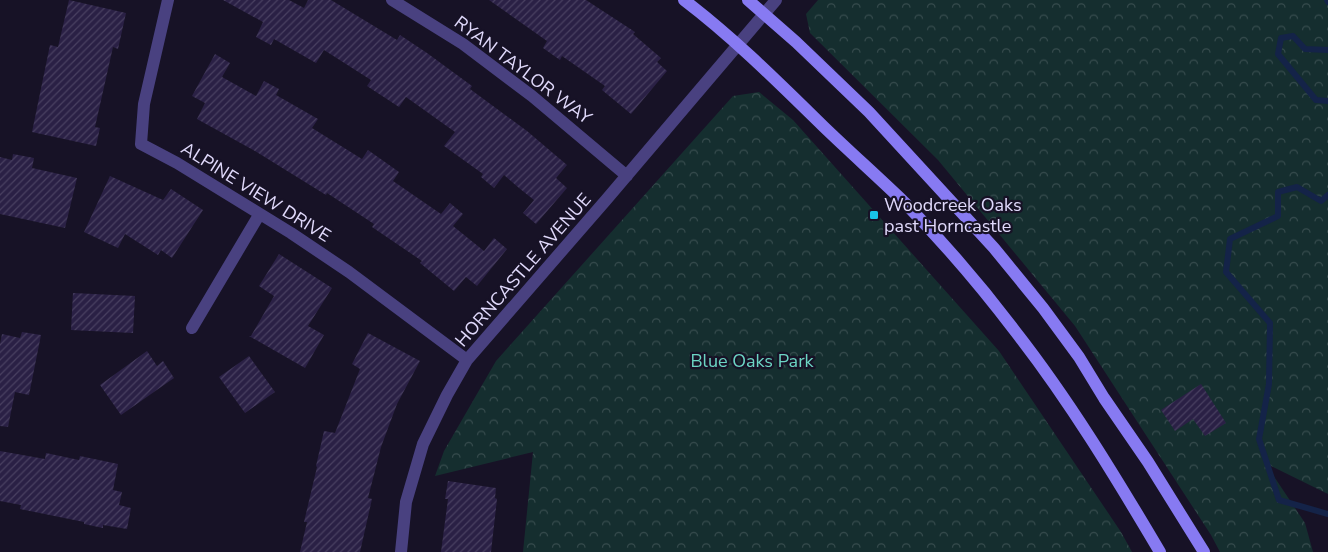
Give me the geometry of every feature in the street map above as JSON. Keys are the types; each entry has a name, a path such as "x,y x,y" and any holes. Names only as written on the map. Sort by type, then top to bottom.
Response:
{"main road":[{"path":"684,0 738,46 904,203 964,269 1015,330 1045,371 1108,466 1160,552"},
{"path":"748,0 796,42 869,112 994,248 1043,308 1079,357 1204,552"}],"street":[{"name":"ALPINE VIEW DRIVE","path":"168,0 144,104 141,144 177,163 291,233 349,272 467,360"},
{"name":"RYAN TAYLOR WAY","path":"392,0 463,44 532,96 627,176"},
{"path":"764,14 776,0"},
{"name":"HORNCASTLE AVENUE","path":"401,552 406,502 423,444 467,360 627,176 764,14"},
{"path":"192,328 259,214"}],"green space":[{"path":"818,0 1328,0 1328,494 1265,463 1305,523 1313,552 1220,552 1211,535 1075,326 938,160 810,33 806,14"},
{"name":"Blue Oaks Park","path":"759,92 793,120 999,351 1121,532 1132,552 523,552 533,452 435,476 444,451 496,361 733,96"}],"building":[{"path":"69,0 126,13 118,49 113,47 95,127 100,128 96,146 32,132 50,45 58,47"},
{"path":"223,0 289,0 304,8 308,0 331,0 397,40 400,35 472,86 470,89 527,131 567,165 556,178 567,188 536,224 523,213 534,200 504,175 494,188 481,177 483,174 444,146 455,132 406,97 399,107 367,86 371,80 324,50 316,63 274,39 271,45 256,37 263,22"},
{"path":"489,0 586,0 635,32 633,34 661,58 657,62 667,71 631,114 602,90 605,86 562,56 560,60 543,48 547,41"},
{"path":"215,54 230,63 222,77 256,96 264,81 279,89 276,95 318,119 312,128 362,159 368,150 399,172 393,181 441,214 450,203 463,214 453,226 484,251 494,238 507,249 477,286 466,277 454,291 420,263 422,261 372,227 374,224 327,193 326,195 255,151 197,119 205,103 192,96"},
{"path":"13,154 34,158 32,168 77,178 65,228 0,214 0,157 12,160"},
{"path":"110,176 163,200 171,189 203,210 172,258 161,250 158,255 125,234 118,248 84,232"},
{"path":"279,254 332,288 308,326 324,335 305,368 249,336 251,336 274,296 259,286"},
{"path":"73,293 135,296 133,333 71,330"},
{"path":"22,332 41,335 29,395 15,392 8,427 0,426 0,344 2,334 20,338"},
{"path":"368,333 420,361 397,404 381,447 368,498 372,499 360,552 300,552 307,522 304,522 324,431 335,433 360,369 352,364"},
{"path":"147,351 157,366 163,361 174,378 121,415 100,385"},
{"path":"249,356 275,392 245,413 219,377"},
{"path":"1201,384 1226,423 1205,436 1193,419 1175,431 1161,410"},
{"path":"0,451 45,459 46,453 79,460 80,456 118,464 113,490 122,492 119,505 131,508 127,529 103,525 103,528 84,524 84,522 20,509 21,505 0,501"},
{"path":"448,481 496,488 495,498 497,499 491,552 441,552 448,499 445,499"}],"waterway":[{"path":"1328,50 1305,49 1293,36 1281,38 1278,54 1316,100 1328,101"},
{"path":"1328,195 1321,201 1297,187 1278,192 1278,216 1230,239 1226,272 1270,323 1269,384 1259,439 1279,500 1328,514"}],"place":[{"name":"Woodcreek Oaks past Horncastle","path":"874,215"}]}
